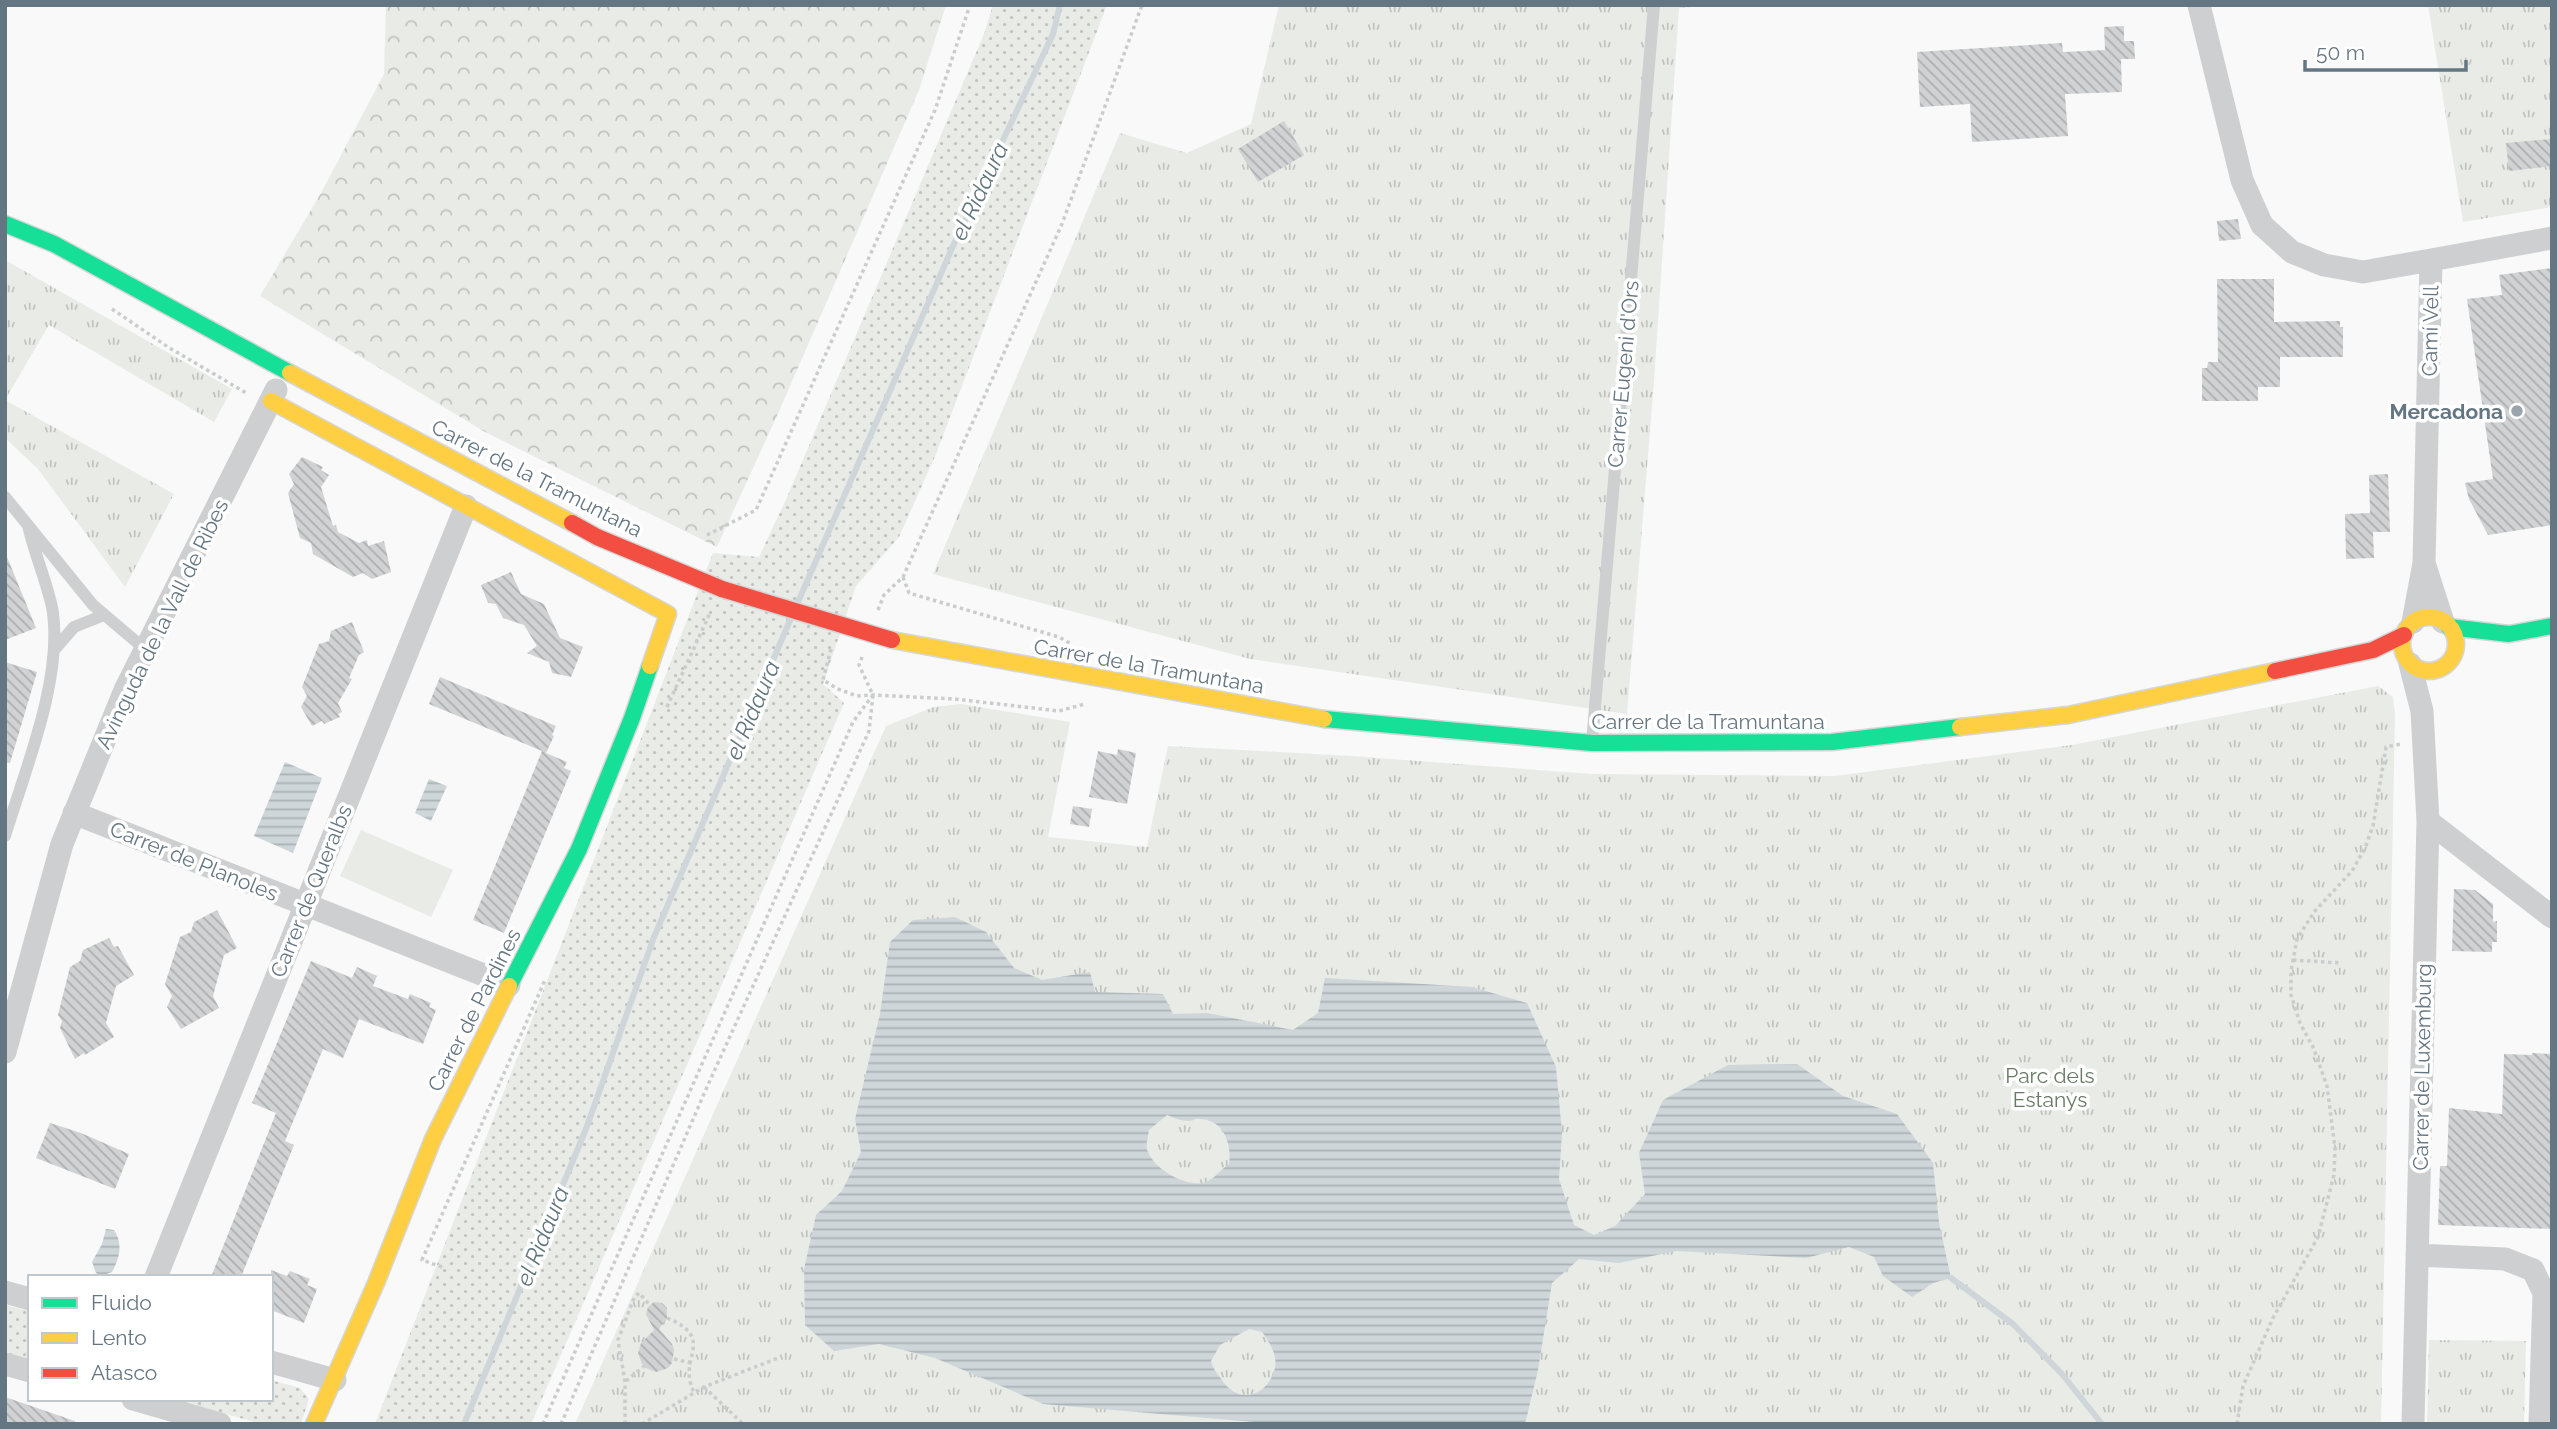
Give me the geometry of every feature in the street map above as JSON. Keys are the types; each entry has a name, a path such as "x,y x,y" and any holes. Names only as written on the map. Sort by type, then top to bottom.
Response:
{"main road":[{"name":"Carrer de la Tramuntana","path":"5,224 54,244 597,537 722,589 892,639 1341,722 1592,743 1832,742 2068,715 2373,650 2428,617 2446,624 2509,634 2552,626"},
{"path":"268,406 466,506"},
{"name":"Carrer de Pardines","path":"314,1424 335,1380 433,1139 579,849 632,718 668,614 466,506"},
{"path":"2446,624 2455,642 2452,657"},
{"path":"2408,629 2402,644 2415,664 2444,666 2452,657 2509,634"},
{"name":"Carrer de la Tramuntana","path":"2373,650 2415,664"}],"street":[{"name":"Camí Vell","path":"2199,5 2242,180 2262,225 2292,252 2324,265 2363,272 2431,260 2424,563 2408,629"},
{"path":"2431,260 2552,238"},
{"name":"Avinguda de la Vall de Ribes","path":"5,1052 14,983 74,813 125,690 285,371"},
{"name":"Carrer de Queralbs","path":"157,1275 466,506"},
{"name":"Camí Vell","path":"2424,563 2446,624"},
{"name":"Carrer de Luxemburg","path":"2413,1424 2427,821 2422,711 2415,664"},
{"name":"Carrer de Planoles","path":"74,813 509,985"},
{"path":"2427,821 2552,917"},
{"path":"2417,1255 2505,1259 2533,1270 2544,1293 2540,1424"},
{"path":"5,1292 28,1298"},
{"path":"273,1363 335,1380"},
{"path":"5,1364 28,1370"},
{"path":"140,1401 220,1424"}],"lane":[{"name":"Carrer Eugeni d'Ors","path":"1592,743 1654,5"},
{"path":"5,497 93,605 145,650"},
{"path":"5,836 50,688 55,649 52,611 33,551 28,525"},
{"path":"55,649 74,627 104,615"}],"path":[{"path":"707,535 756,510 935,110 970,5"},
{"path":"903,578 1062,224 1142,5"},
{"path":"108,306 168,347 268,406"},
{"path":"833,639 823,680 838,690 857,696 873,695"},
{"path":"544,1424 853,722 873,695"},
{"path":"561,1424 707,1087 869,731 873,695"},
{"path":"2236,1424 2242,1386 2273,1318 2318,1237 2334,1175 2335,1148 2327,1086 2291,995 2297,939 2314,912 2352,871 2365,848 2373,826 2383,757 2386,747 2395,745"},
{"path":"2293,960 2341,963"},
{"path":"625,1424 625,1382 618,1340 634,1298 639,1293 650,1305"},
{"path":"667,1318 685,1325 690,1330 693,1351 689,1382 694,1392"},
{"path":"642,1424 704,1387 778,1358"},
{"path":"674,1359 691,1363"},
{"path":"625,1382 643,1367"},
{"path":"704,1387 743,1424"}],"green space":[{"path":"386,5 946,5 919,90 717,547 485,432 260,296 321,193 384,74"},
{"path":"993,5 1107,5 936,454 899,537 856,586 823,684 844,703 531,1424 375,1424 713,553 759,557 788,495 984,34"},
{"path":"1279,5 1715,5 1679,8 1654,381 1627,714 1250,659 933,574 1120,133 1187,153 1251,124"},
{"path":"2428,5 2552,5 2552,207 2463,222"},
{"path":"5,260 232,389 214,422 49,325 5,400"},
{"path":"5,400 174,494 125,587 38,469 5,438"},
{"name":"Parc dels Estanys","path":"2378,686 2393,697 2395,715 2381,1424 575,1424 886,726 934,707 961,704 1070,722 1048,837 1147,847 1168,746 1592,774 1835,776 2072,745"},
{"path":"361,830 453,870 431,917 340,876"},
{"path":"5,1305 28,1311 28,1359 5,1353"},
{"path":"2429,1340 2526,1341 2524,1424 2427,1424"},
{"path":"273,1381 300,1388 309,1399 301,1424 261,1424 179,1401 273,1401"}],"shaded area":[{"path":"285,762 322,778 293,853 254,836"},
{"path":"429,779 447,786 431,821 415,813"},
{"path":"955,917 986,932 1014,968 1042,980 1090,972 1095,992 1163,994 1173,1014 1207,1013 1293,1030 1318,1013 1325,978 1472,987 1527,1003 1556,1067 1562,1133 1559,1179 1574,1225 1594,1235 1615,1226 1645,1194 1639,1153 1663,1100 1728,1065 1797,1064 1843,1096 1897,1114 1933,1163 1939,1223 1951,1278 1933,1283 1912,1297 1883,1276 1874,1257 1849,1247 1806,1258 1676,1251 1619,1263 1579,1259 1552,1283 1538,1370 1525,1424 1279,1424 1043,1404 935,1358 879,1344 834,1351 805,1325 804,1269 816,1215 842,1191 861,1152 855,1119 880,1014 890,942 913,920","holes":["1167,1115 1191,1121 1208,1120 1221,1128 1229,1149 1229,1164 1203,1183 1188,1182 1164,1171 1152,1159 1147,1144 1149,1130","1249,1329 1262,1332 1272,1349 1276,1363 1266,1385 1260,1391 1244,1395 1229,1388 1215,1371 1211,1361 1220,1345"]},
{"path":"106,1229 114,1230 119,1240 117,1261 112,1272 99,1275 92,1262 102,1244"}],"building":[{"path":"2124,26 2124,41 2134,41 2135,59 2121,59 2122,92 2065,94 2068,136 1972,142 1970,104 1920,107 1917,52 2062,43 2063,52 2105,50 2104,27"},
{"path":"1284,121 1304,155 1258,182 1238,149"},
{"path":"2552,139 2552,166 2509,171 2506,143"},
{"path":"2238,219 2241,239 2219,241 2217,221"},
{"name":"Mercadona","path":"2552,268 2552,525 2488,535 2469,499 2465,483 2493,479 2467,299 2502,295 2499,275"},
{"path":"2217,279 2274,279 2274,322 2340,321 2340,327 2343,327 2343,357 2280,357 2280,387 2258,387 2258,401 2202,401 2202,368 2207,368 2208,362 2218,362"},
{"path":"302,457 323,467 321,470 329,475 321,487 333,526 336,525 338,532 359,543 367,540 368,546 384,541 391,572 372,579 363,573 353,577 313,554 311,543 300,538 288,493 294,484 289,474"},
{"path":"2388,474 2390,532 2373,532 2374,558 2346,559 2345,514 2370,513 2369,475"},
{"path":"5,552 36,628 5,640"},
{"path":"511,572 521,594 544,604 560,638 583,647 571,677 552,673 549,662 527,653 537,646 524,625 503,618 496,604 488,603 481,585"},
{"path":"352,622 364,652 359,655 349,678 352,679 338,703 342,712 338,714 340,717 312,726 301,707 307,696 302,687 319,644 329,641 331,631"},
{"path":"5,662 37,672 10,763 5,762"},
{"path":"440,677 556,726 546,753 567,762 564,768 571,771 504,933 473,920 542,751 429,704"},
{"path":"1118,749 1136,753 1127,804 1089,797 1098,751 1117,755"},
{"path":"1073,806 1092,809 1089,827 1070,824"},
{"path":"2454,889 2475,890 2493,904 2493,922 2497,921 2497,942 2492,942 2492,952 2452,951"},
{"path":"217,910 237,948 224,955 213,996 219,1008 181,1029 167,1007 172,996 165,984 180,937 191,932 194,922"},
{"path":"109,938 114,947 118,946 134,975 116,986 106,1023 114,1037 75,1059 60,1028 62,1021 58,1015 70,967 80,961 83,950"},
{"path":"311,961 352,978 357,967 377,976 373,986 408,999 410,994 431,1003 429,1007 436,1010 423,1044 359,1019 343,1058 323,1049 285,1141 294,1145 242,1275 212,1275 276,1113 252,1103"},
{"path":"2504,1054 2552,1054 2552,1229 2438,1225 2440,1166 2447,1166 2449,1108 2502,1114"},
{"path":"50,1123 129,1154 115,1189 36,1158"},
{"path":"271,1270 287,1276 290,1271 310,1279 307,1285 317,1289 304,1323 273,1311"},
{"path":"654,1302 662,1303 667,1308 667,1318 659,1329 674,1350 672,1363 668,1368 656,1372 643,1367 638,1353 641,1343 654,1330 646,1314 648,1307"},
{"path":"5,1397 75,1421 75,1424 5,1424"}],"waterway":[{"name":"el Ridaura","path":"798,602 953,246 1053,34 1060,5"},
{"name":"el Ridaura","path":"464,1424 586,1129 654,937 791,618"},
{"path":"1951,1278 2013,1324 2062,1374 2102,1424"}],"traffic: fast":[{"path":"5,224 54,244 290,373"},
{"path":"2449,627 2509,634 2552,626"},
{"path":"509,986 579,849 650,666"},
{"path":"1324,719 1592,743 1832,742 1960,727"}],"traffic: slow":[{"path":"290,373 572,523"},
{"path":"271,401 668,614 650,666"},
{"path":"2429,617 2448,625 2456,644 2448,663 2429,671 2410,663 2402,644 2410,625 2429,617"},
{"path":"892,640 1324,719"},
{"path":"1960,727 2068,715 2275,671"},
{"path":"314,1424 376,1283 433,1139 509,986"}],"traffic: jam":[{"path":"572,523 597,537 722,589"},
{"path":"722,589 892,640"},
{"path":"2275,671 2373,650 2404,635"}],"place":[{"name":"Mercadona","path":"2517,411"}]}
